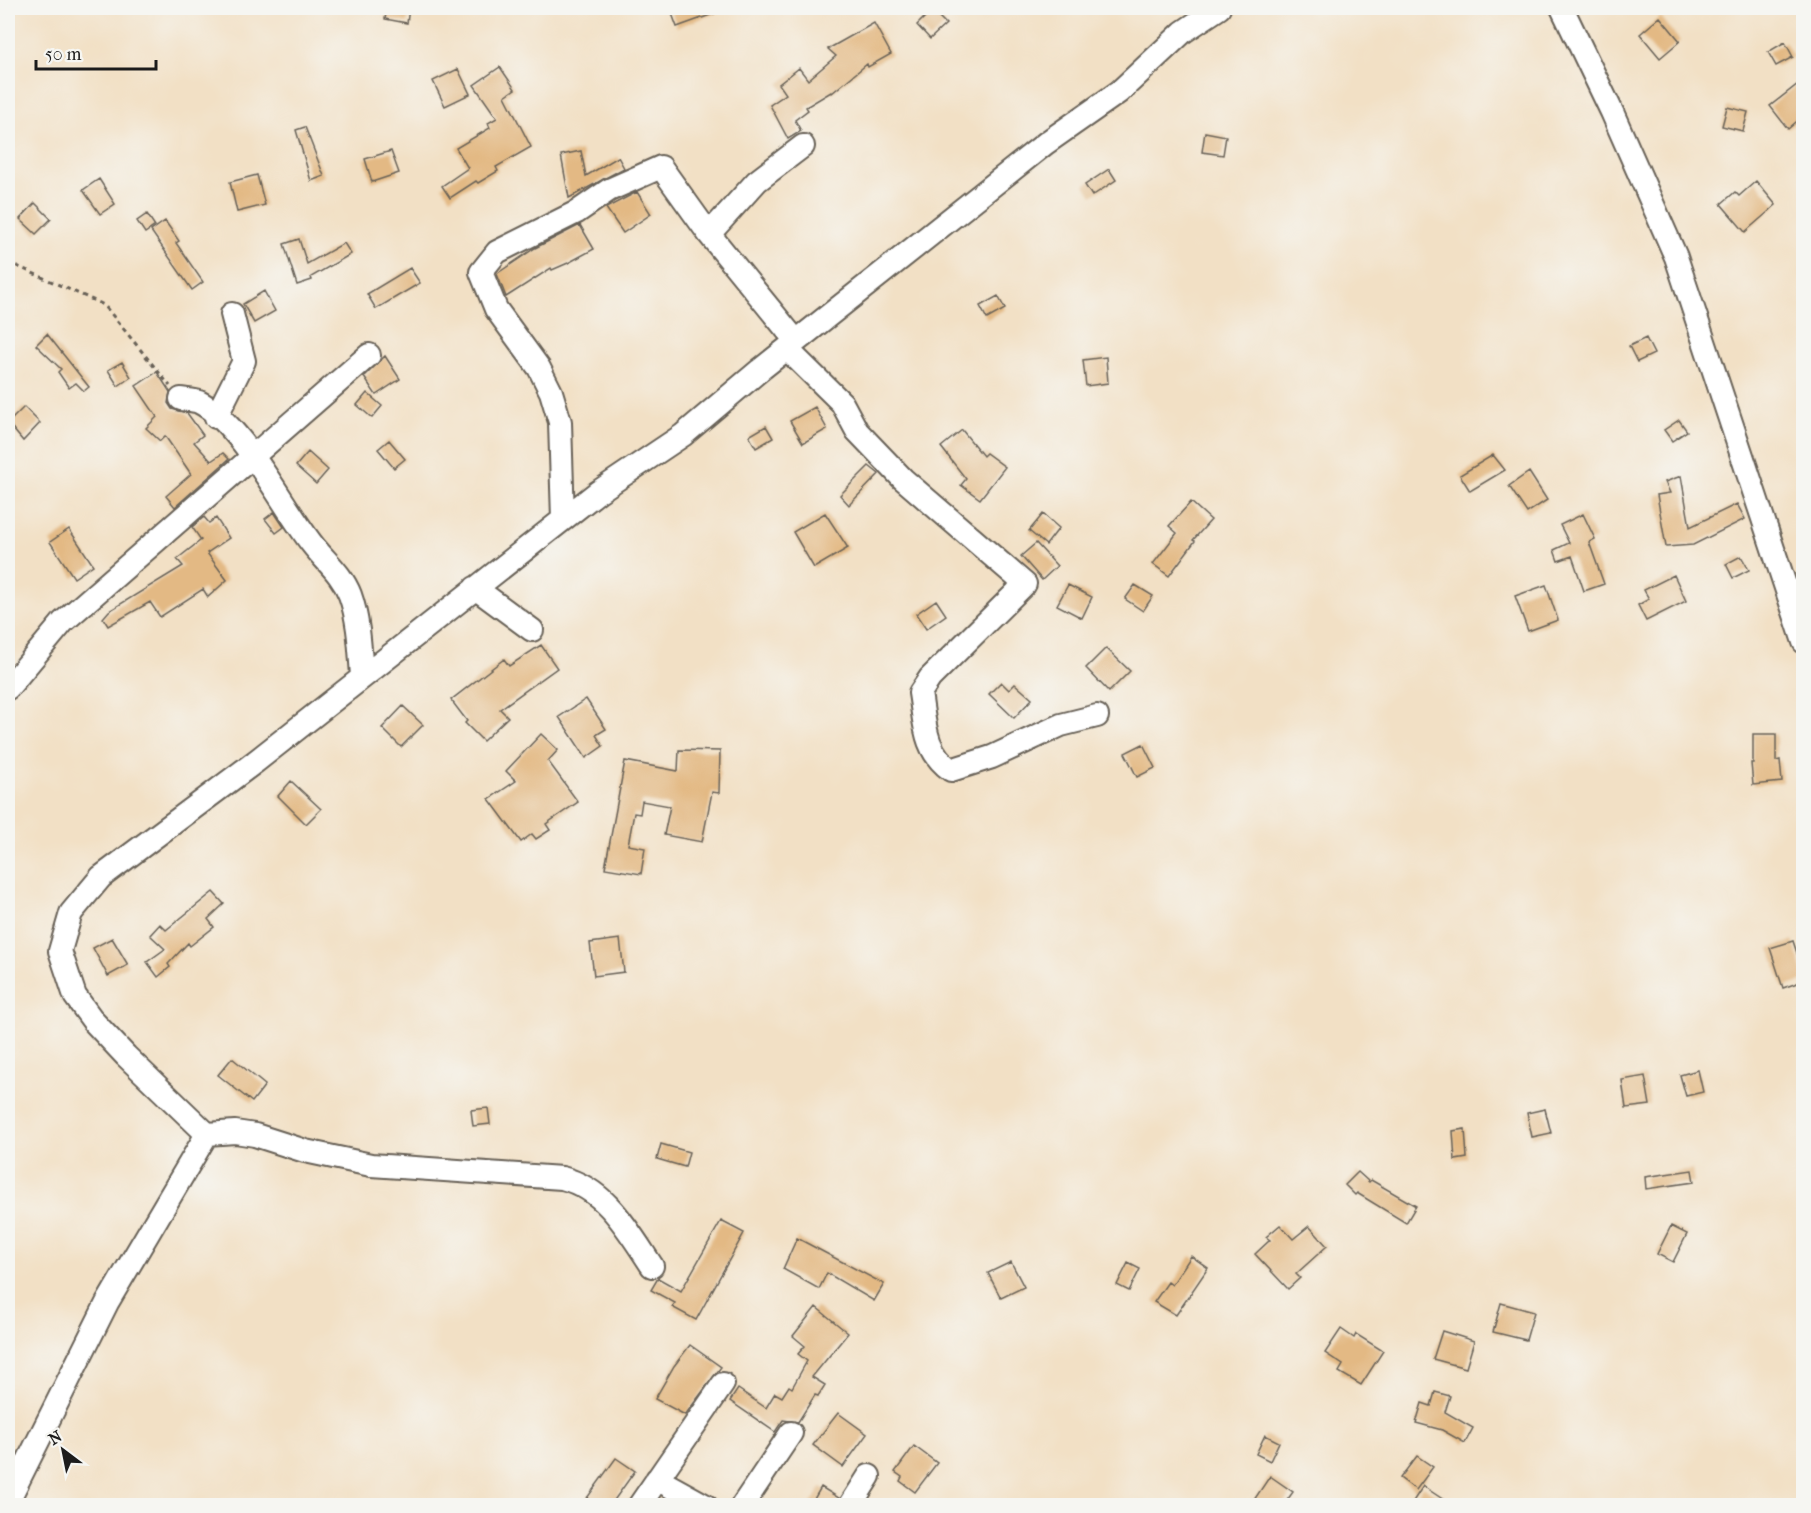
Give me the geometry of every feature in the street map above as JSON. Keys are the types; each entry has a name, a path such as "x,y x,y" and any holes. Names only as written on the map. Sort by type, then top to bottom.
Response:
{"street":[{"path":"652,1266 619,1216 595,1193 562,1178 371,1165 315,1154 255,1135 235,1132 207,1134 126,1056 94,1022 75,996 60,951 71,913 100,877 255,762 598,492 683,435 792,345 1046,143 1119,92 1183,32 1220,8"},
{"path":"1562,8 1612,112 1676,257 1793,572 1803,642"},
{"path":"709,234 757,181 803,146"},
{"path":"563,519 560,422 551,392 539,368 496,309 481,272 497,252 576,212 609,190 661,167 792,345 842,403 857,431 903,479 1024,584 1024,588 930,678 920,693 928,744 938,760 951,770 992,757 1061,725 1097,716"},
{"path":"216,417 244,361 232,314"},
{"path":"8,688 63,622 369,355"},
{"path":"181,399 198,402 228,426 312,545 332,565 350,595 360,641 362,676"},
{"path":"475,588 532,630"},
{"path":"8,1501 107,1303 207,1134"},
{"path":"639,1506 723,1384"},
{"path":"742,1506 791,1433"},
{"path":"850,1506 869,1476"},
{"path":"657,1479 706,1506"}],"path":[{"path":"8,262 104,305 181,399"}],"building":[{"path":"387,8 409,8 407,23 385,19"},
{"path":"681,8 727,9 677,27 671,11"},
{"path":"932,10 946,24 930,39 917,25"},
{"path":"1660,17 1680,41 1660,58 1640,34"},
{"path":"874,23 891,54 868,67 867,64 832,93 806,107 808,110 795,120 801,131 788,139 770,105 786,94 779,84 799,68 808,80 836,56 828,49"},
{"path":"1785,42 1793,57 1776,66 1768,52"},
{"path":"500,67 515,89 505,96 531,147 496,167 498,171 478,183 476,181 450,198 442,186 468,168 456,148 490,128 488,123 497,118 474,85"},
{"path":"458,69 470,94 445,106 433,81"},
{"path":"1803,80 1803,116 1788,129 1770,106"},
{"path":"1727,107 1748,112 1743,131 1722,126"},
{"path":"305,127 324,176 311,181 296,130"},
{"path":"1205,132 1226,136 1223,155 1202,152"},
{"path":"391,151 399,173 372,182 365,159"},
{"path":"581,151 586,176 618,157 624,168 569,198 561,155"},
{"path":"1109,169 1116,180 1092,196 1085,185"},
{"path":"257,175 265,205 237,212 230,182"},
{"path":"99,179 115,204 100,214 83,190"},
{"path":"1756,181 1776,205 1745,232 1721,204 1735,192 1739,196"},
{"path":"637,192 651,214 623,233 606,208"},
{"path":"35,203 51,219 36,234 20,219"},
{"path":"147,214 155,226 145,233 137,221"},
{"path":"165,221 179,241 176,243 203,282 192,290 151,231"},
{"path":"580,225 594,249 568,263 552,270 551,268 506,297 498,273 535,248"},
{"path":"299,239 307,264 344,243 351,254 311,277 312,280 297,285 284,244"},
{"path":"410,268 420,283 376,309 367,294"},
{"path":"264,291 275,311 254,323 243,304"},
{"path":"998,296 1005,309 987,319 980,306"},
{"path":"47,334 89,387 84,391 76,383 69,388 58,372 61,369 36,345"},
{"path":"1646,338 1654,354 1637,362 1629,346"},
{"path":"385,356 400,379 376,395 364,377"},
{"path":"1106,357 1108,383 1086,386 1083,360"},
{"path":"122,362 131,377 118,386 108,370"},
{"path":"157,372 170,392 168,403 172,409 187,413 203,435 194,442 211,461 223,453 229,459 175,507 166,496 191,474 165,436 160,441 146,428 157,417 136,386"},
{"path":"367,393 382,406 372,418 357,405"},
{"path":"24,407 40,423 23,441 8,423"},
{"path":"815,407 827,429 803,443 790,421"},
{"path":"1679,420 1687,431 1672,441 1664,430"},
{"path":"766,426 773,438 756,448 749,436"},
{"path":"962,430 983,456 986,453 1005,467 980,499 961,485 966,479 941,447"},
{"path":"389,440 405,459 394,468 378,449"},
{"path":"308,452 328,470 316,484 296,466"},
{"path":"1493,455 1505,470 1470,491 1460,475"},
{"path":"869,466 879,474 849,505 840,495"},
{"path":"1529,472 1547,500 1527,513 1509,486"},
{"path":"1681,476 1690,527 1737,504 1745,519 1693,545 1666,547 1657,495 1670,493 1665,482"},
{"path":"1191,502 1211,520 1193,540 1195,541 1169,576 1153,564 1177,533 1169,526"},
{"path":"274,512 284,527 276,533 265,519"},
{"path":"825,513 848,548 814,568 793,532"},
{"path":"1043,514 1059,528 1046,545 1029,531"},
{"path":"1583,514 1595,539 1589,542 1604,584 1584,591 1572,556 1558,561 1554,550 1569,543 1560,525"},
{"path":"204,517 209,523 216,518 229,538 207,553 227,580 208,597 203,589 160,617 150,602 108,626 103,618 109,611 183,566 177,559 201,540 192,527"},
{"path":"69,529 93,565 74,578 50,542"},
{"path":"1036,543 1057,566 1042,580 1021,556"},
{"path":"1741,556 1749,570 1733,578 1726,564"},
{"path":"1674,575 1686,601 1646,621 1638,605 1649,599 1644,590"},
{"path":"1068,585 1092,597 1082,618 1057,605"},
{"path":"1135,585 1153,596 1143,611 1125,599"},
{"path":"1546,585 1558,620 1528,631 1515,596"},
{"path":"936,600 946,615 926,629 916,614"},
{"path":"541,645 557,668 500,709 508,717 483,741 465,723 467,721 451,700 504,659 509,666"},
{"path":"1106,648 1130,671 1109,692 1086,668"},
{"path":"1001,682 1009,690 1015,684 1032,699 1014,718 989,694"},
{"path":"586,699 606,729 596,735 603,746 586,758 559,717"},
{"path":"403,706 423,725 401,747 382,728"},
{"path":"541,734 558,750 548,761 578,802 546,824 550,830 536,839 532,834 521,842 489,799 516,781 506,771"},
{"path":"1753,734 1776,734 1776,761 1780,760 1782,782 1753,785 1751,763 1753,763"},
{"path":"1143,744 1155,768 1137,777 1125,753"},
{"path":"679,750 720,751 719,793 712,792 702,842 664,835 670,806 642,801 640,814 634,813 628,845 645,848 641,874 605,868 625,761 678,771"},
{"path":"291,781 321,809 306,824 278,796"},
{"path":"213,892 224,904 208,919 214,927 190,946 188,943 168,964 170,967 158,977 147,962 165,949 150,935 160,924 166,930"},
{"path":"112,938 128,965 108,976 93,948"},
{"path":"620,939 624,972 594,976 590,943"},
{"path":"1793,941 1803,971 1803,981 1783,988 1770,948"},
{"path":"232,1058 265,1085 252,1102 218,1075"},
{"path":"1698,1070 1703,1092 1686,1096 1680,1075"},
{"path":"1645,1076 1650,1105 1626,1108 1622,1080"},
{"path":"488,1108 490,1124 473,1126 471,1110"},
{"path":"1545,1109 1551,1133 1532,1137 1527,1113"},
{"path":"1465,1129 1467,1158 1455,1160 1453,1131"},
{"path":"661,1144 689,1152 685,1167 657,1159"},
{"path":"1692,1170 1694,1182 1646,1189 1645,1177"},
{"path":"1358,1172 1369,1182 1371,1180 1416,1206 1406,1223 1357,1193 1355,1195 1345,1185"},
{"path":"721,1221 744,1233 696,1320 672,1307 675,1303 651,1290 658,1278 681,1291"},
{"path":"1280,1225 1293,1239 1309,1226 1327,1246 1296,1274 1300,1278 1288,1289 1255,1254 1270,1240 1266,1237"},
{"path":"1671,1226 1687,1234 1673,1262 1657,1254"},
{"path":"797,1238 884,1284 874,1301 827,1273 819,1289 783,1269"},
{"path":"1191,1256 1208,1268 1176,1315 1154,1302 1168,1282 1172,1285"},
{"path":"1011,1262 1024,1287 1001,1298 988,1273"},
{"path":"1128,1263 1140,1269 1129,1291 1117,1285"},
{"path":"1501,1303 1534,1312 1526,1340 1493,1332"},
{"path":"816,1307 848,1333 812,1377 825,1385 818,1396 815,1395 798,1422 783,1420 775,1432 730,1401 738,1389 766,1408 775,1393 782,1397 789,1386 792,1388 807,1361 798,1354 805,1346 793,1336"},
{"path":"1341,1329 1354,1338 1356,1334 1383,1351 1361,1385 1339,1372 1343,1365 1325,1353"},
{"path":"1442,1331 1474,1341 1466,1368 1433,1359"},
{"path":"690,1345 721,1367 685,1415 655,1399 674,1366"},
{"path":"1435,1392 1450,1396 1445,1412 1473,1428 1465,1443 1442,1430 1416,1423 1422,1403 1431,1406"},
{"path":"838,1413 867,1434 843,1467 813,1445"},
{"path":"1265,1435 1279,1442 1270,1461 1256,1454"},
{"path":"914,1446 937,1463 915,1492 900,1481 902,1477 895,1472"},
{"path":"1417,1456 1433,1467 1416,1490 1400,1478"},
{"path":"616,1458 635,1471 610,1506 597,1506 587,1498"},
{"path":"1270,1476 1293,1492 1283,1506 1250,1506"},
{"path":"1423,1486 1453,1506 1410,1506"},
{"path":"821,1487 839,1498 837,1506 810,1506"}]}
